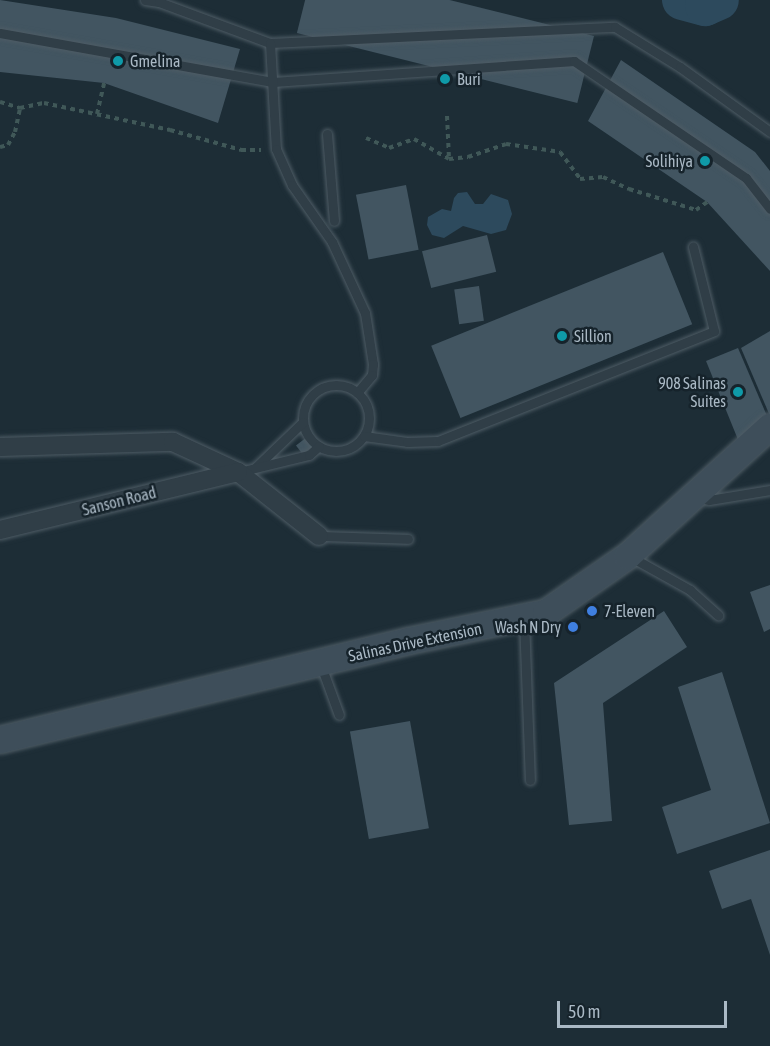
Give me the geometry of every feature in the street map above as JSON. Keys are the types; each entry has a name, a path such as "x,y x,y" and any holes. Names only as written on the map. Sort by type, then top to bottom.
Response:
{"street":[{"name":"Salinas Drive Extension","path":"0,740 409,640 546,613 628,556 770,427"},
{"path":"0,447 173,442 247,470 319,536"},
{"name":"Sanson Road","path":"0,530 247,470"}],"lane":[{"path":"145,0 159,2 270,43 615,27 680,67 770,132"},
{"path":"0,33 273,82 574,61 746,178 770,208"},
{"path":"270,43 276,149 292,185 332,242 365,313 373,364 372,375 357,393"},
{"path":"327,134 334,220 332,242"},
{"path":"364,436 407,442 438,441 714,330 693,247"},
{"path":"339,386 357,393 367,407 369,416 364,436 357,443 338,451 319,446 311,440 303,422 307,403 320,389 339,386"},
{"path":"247,470 303,422"},
{"path":"247,470 309,455 319,446"},
{"path":"694,496 709,500 770,490"},
{"path":"319,536 408,539"},
{"path":"628,556 690,590 718,615"},
{"path":"524,619 530,780"},
{"path":"321,663 339,715"}],"path":[{"path":"97,114 104,83"},
{"path":"0,102 20,108 44,103 170,130 241,150 276,149"},
{"path":"0,147 8,145 15,132 20,108"},
{"path":"447,116 449,159"},
{"path":"366,138 389,148 414,139 449,159 468,157 506,144 560,152 580,179 603,177 629,189 696,210 707,202"}],"water":[{"path":"467,192 475,204 483,204 491,194 508,200 512,214 506,230 491,234 463,226 444,238 432,235 427,225 428,217 442,209 451,211 454,198 458,193"}],"building":[{"name":"Gmelina","path":"0,0 116,18 240,49 218,123 104,83 0,72"},
{"path":"305,0 450,0 594,36 577,103 297,33"},
{"name":"Solihiya","path":"621,60 755,152 770,171 770,271 707,202 588,121"},
{"path":"406,185 419,250 369,260 356,195"},
{"path":"487,235 496,272 431,288 422,251"},
{"name":"Sillion","path":"663,252 692,324 460,418 431,346"},
{"path":"479,286 484,321 459,324 454,289"},
{"path":"770,331 770,416 741,348"},
{"name":"908 Salinas Suites","path":"738,348 770,423 741,447 706,361"},
{"path":"307,437 314,446 303,454 296,446"},
{"path":"770,585 770,629 764,632 750,592"},
{"path":"664,611 687,647 603,703 612,821 569,825 554,683"},
{"path":"722,672 770,823 677,854 662,807 711,790 678,687"},
{"path":"410,721 429,828 369,839 350,732"},
{"path":"770,850 770,955 751,899 722,909 709,871"}],"waterway":[{"path":"682,0 705,6 719,0"}],"place":[{"name":"Gmelina","path":"118,61"},
{"name":"Buri","path":"445,79"},
{"name":"Solihiya","path":"705,161"},
{"name":"Sillion","path":"562,336"},
{"name":"908 Salinas Suites","path":"738,392"},
{"name":"7-Eleven","path":"592,611"},
{"name":"Wash N Dry","path":"573,627"}]}
